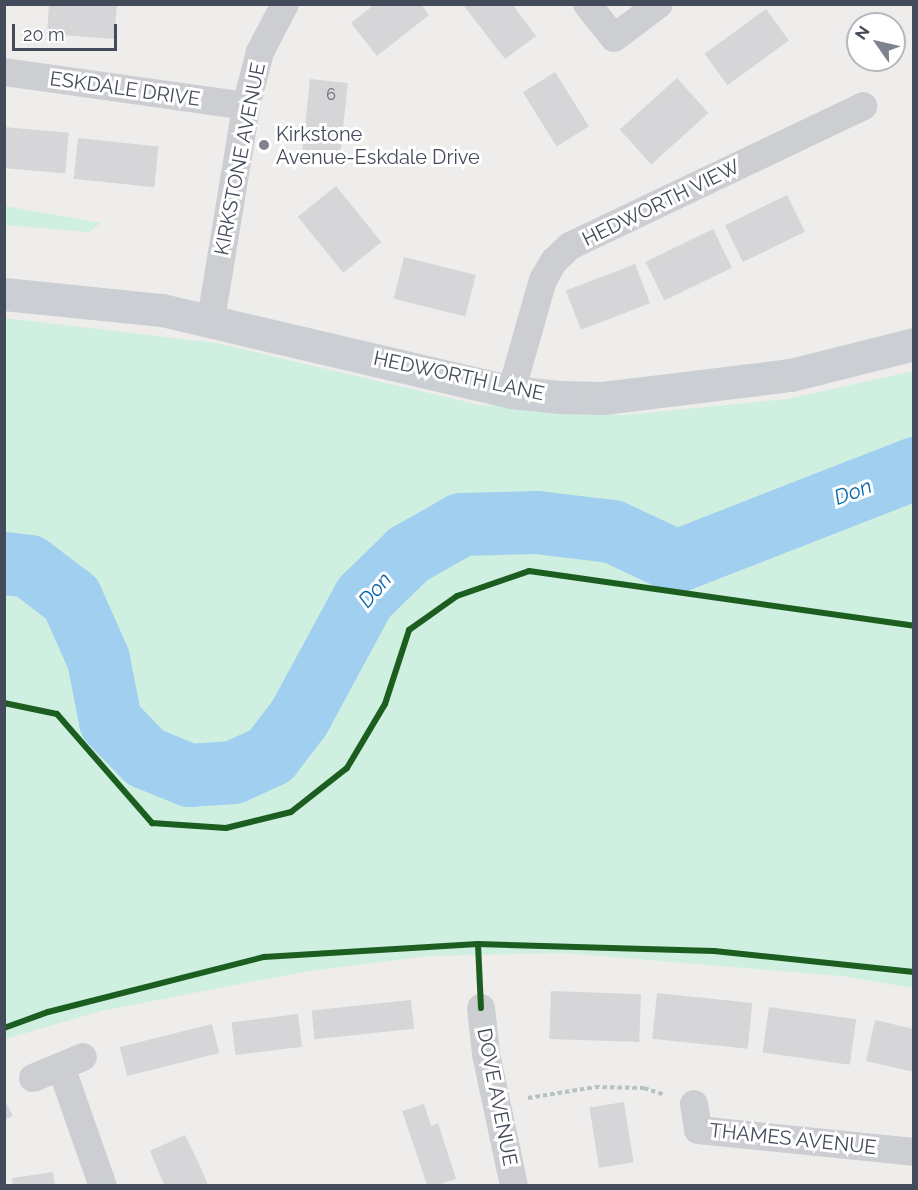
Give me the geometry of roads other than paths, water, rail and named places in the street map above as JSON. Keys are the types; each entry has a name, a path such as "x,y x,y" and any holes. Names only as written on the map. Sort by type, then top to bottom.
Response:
{"street":[{"name":"KIRKSTONE AVENUE","path":"211,320 246,106 260,52 285,4"},
{"path":"587,4 614,38 659,4"},
{"name":"ESKDALE DRIVE","path":"4,72 246,106"},
{"name":"HEDWORTH VIEW","path":"512,392 543,280 554,261 570,246 863,106"},
{"name":"HEDWORTH LANE","path":"4,294 162,310 512,392 603,398 791,375 914,344"},
{"name":"DOVE AVENUE","path":"481,1008 514,1185"},
{"path":"33,1078 72,1062 103,1185"},
{"name":"THAMES AVENUE","path":"694,1104 698,1130 914,1152"}],"waterway":[{"name":"Don","path":"4,563 29,566 71,598 98,659 110,721 145,757 189,775 233,772 270,755 299,717 364,597 408,554 461,524 536,522 612,531 676,561 914,468"}],"place":[{"name":"Kirkstone Avenue-Eskdale Drive","path":"264,145"}]}
